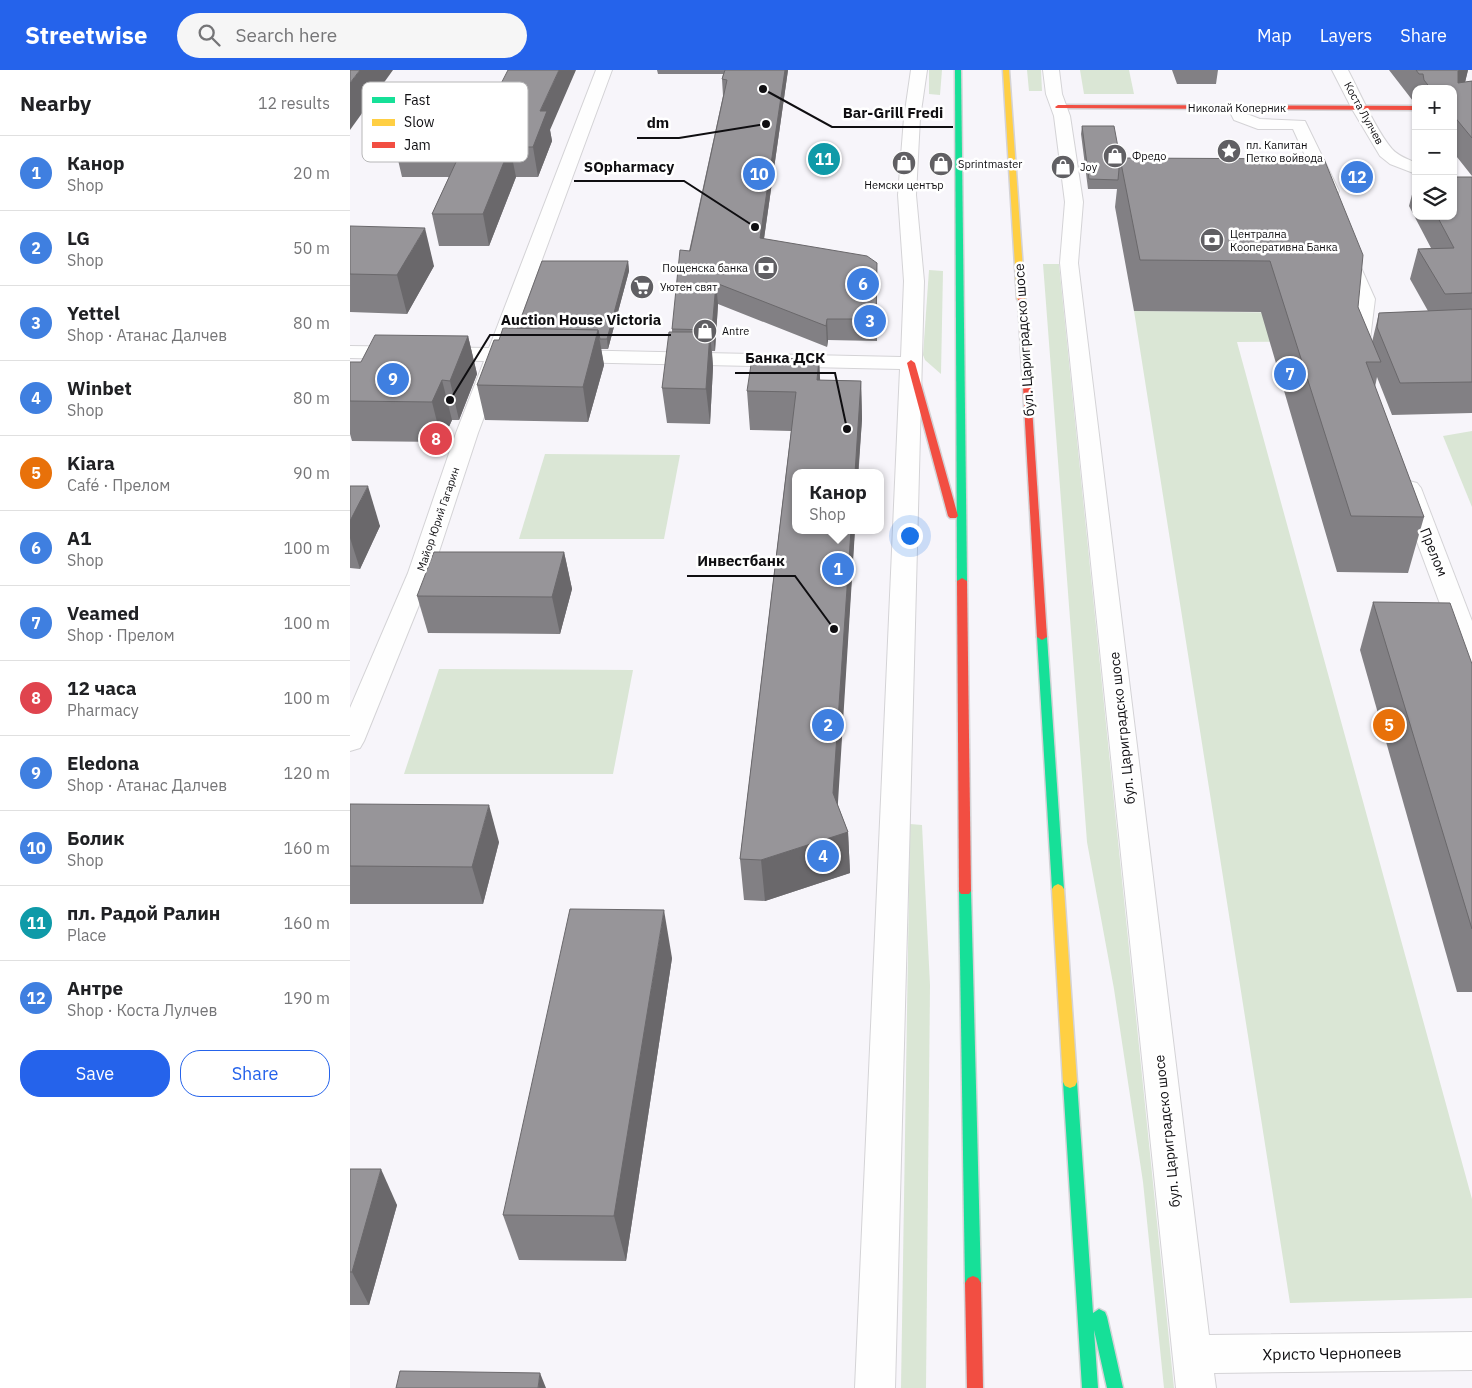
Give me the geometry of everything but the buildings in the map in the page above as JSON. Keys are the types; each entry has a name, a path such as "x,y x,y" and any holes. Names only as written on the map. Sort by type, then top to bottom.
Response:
{"main road":[{"path":"958,70 965,886 975,1388"},
{"name":"бул. Цариградско шосе","path":"1006,70 1090,1388"},
{"name":"Николай Коперник","path":"1058,107 1412,108"},
{"path":"911,363 963,552"},
{"path":"1081,1243 1115,1388"}],"street":[{"name":"Майор Юрий Гагарин","path":"350,740 420,573 467,433 604,70"},
{"path":"875,1388 914,280 907,195 912,118 918,93 919,70"},
{"name":"бул. Цариградско шосе","path":"1051,70 1054,94 1062,116 1074,202 1069,263 1194,1371"},
{"name":"Коста Лулчев","path":"1340,70 1360,109 1386,152 1396,160 1412,167"},
{"path":"1236,108 1240,117 1258,124 1299,124 1330,191 1327,208"},
{"path":"1340,238 1365,298 1369,336 1358,359 1365,376"},
{"path":"350,352 911,363"},
{"name":"Прелом","path":"1400,466 1445,579 1472,655"},
{"name":"Христо Чернопеев","path":"1194,1371 1472,1350"}],"green space":[{"path":"929,70 942,70 940,95 929,94"},
{"path":"1027,70 1041,70 1042,91 1029,91"},
{"path":"1080,70 1129,70 1134,94 1084,94"},
{"path":"1043,264 1059,264 1174,1388 1164,1388 1143,1182 1114,989 1087,842"},
{"path":"929,270 943,271 941,374 925,360 923,355"},
{"path":"1134,311 1331,313 1342,341 1237,342 1472,1199 1472,1298 1290,1303"},
{"path":"1472,431 1472,507 1443,436"},
{"path":"545,454 680,455 664,539 519,539"},
{"path":"439,669 633,670 613,774 404,774"},
{"path":"910,824 922,825 930,985 926,1388 901,1388"}],"traffic: fast":[{"path":"958,70 962,581"},
{"path":"1042,637 1058,889"},
{"path":"965,891 973,1283"},
{"path":"1070,1082 1090,1388"},
{"path":"1099,1317 1115,1388"}],"traffic: slow":[{"path":"1006,70 1021,299"},
{"path":"1058,889 1070,1082"}],"traffic: jam":[{"path":"1058,107 1412,108"},
{"path":"1021,299 1042,637"},
{"path":"911,363 953,516"},
{"path":"962,581 965,891"},
{"path":"973,1283 975,1388"}],"place":[{"name":"Bar-Grill Fredi","path":"763,89"},
{"name":"dm","path":"766,124"},
{"name":"пл. Капитан Петко войвода","path":"1229,151"},
{"name":"Фредо","path":"1115,156"},
{"name":"пл. Радой Ралин","path":"824,159"},
{"name":"Немски център","path":"904,163"},
{"name":"Sprintmaster","path":"941,164"},
{"name":"Joy","path":"1063,167"},
{"name":"Болик","path":"759,174"},
{"name":"Антре","path":"1357,177"},
{"name":"SOpharmacy","path":"755,227"},
{"name":"Централна Кооперативна Банка","path":"1212,240"},
{"name":"Пощенска банка","path":"766,268"},
{"name":"A1","path":"863,284"},
{"name":"Уютен свят","path":"642,287"},
{"name":"Yettel","path":"870,321"},
{"name":"Antre","path":"705,331"},
{"name":"Veamed","path":"1290,374"},
{"name":"Eledona","path":"393,379"},
{"name":"Auction House Victoria","path":"450,400"},
{"name":"Банка ДСК","path":"847,429"},
{"name":"12 часа","path":"436,439"},
{"name":"Канор","path":"838,569"},
{"name":"Инвестбанк","path":"834,629"},
{"name":"LG","path":"828,725"},
{"name":"Kiara","path":"1389,725"},
{"name":"Winbet","path":"823,856"}]}
